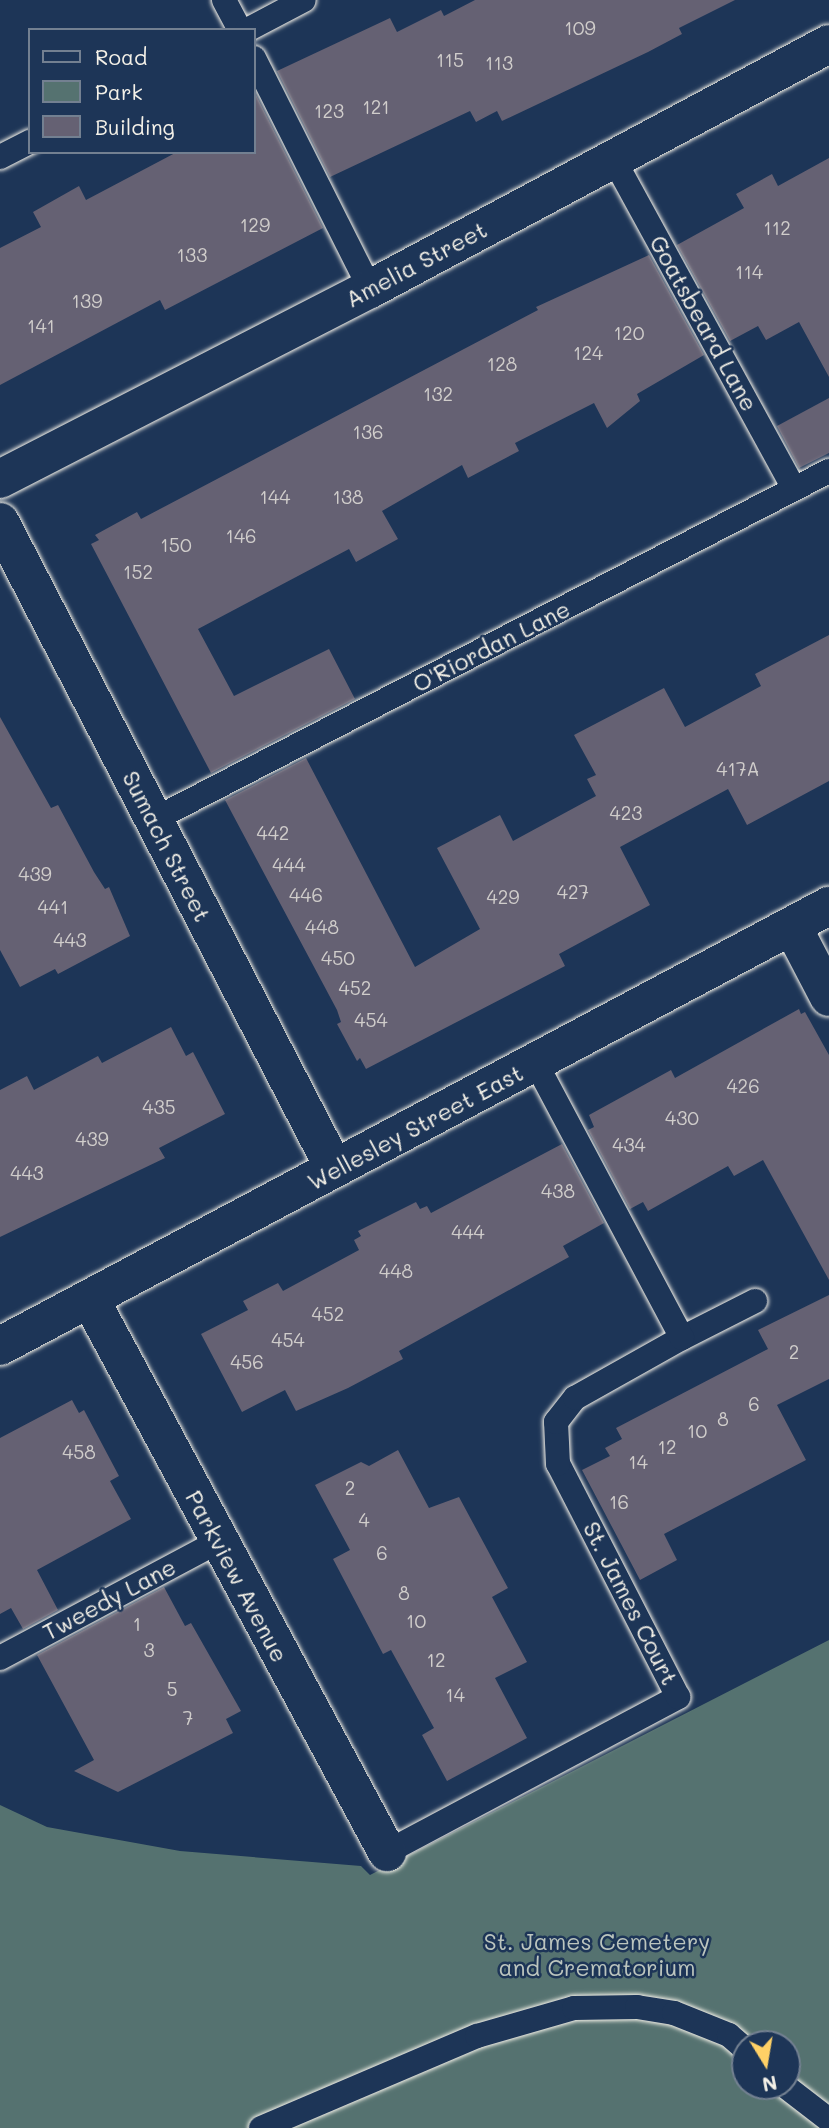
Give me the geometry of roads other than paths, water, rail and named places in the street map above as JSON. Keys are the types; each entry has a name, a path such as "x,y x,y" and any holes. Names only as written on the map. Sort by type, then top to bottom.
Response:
{"street":[{"name":"Amelia Street","path":"0,479 370,289 829,44"},
{"name":"Sumach Street","path":"0,522 334,1168"},
{"name":"Wellesley Street East","path":"0,1346 829,906"},
{"path":"792,926 829,997"},
{"name":"Parkview Avenue","path":"90,1299 217,1542 387,1852"}],"lane":[{"path":"224,0 239,28"},
{"path":"251,28 304,0"},
{"path":"256,62 370,289"},
{"path":"0,158 28,143"},
{"name":"Goatsbeard Lane","path":"613,158 794,489"},
{"name":"O'Riordan Lane","path":"153,820 829,471"},
{"path":"536,1063 682,1338"},
{"name":"St. James Court","path":"387,1852 678,1697 558,1464 556,1422 575,1398 755,1301"},
{"name":"Tweedy Lane","path":"0,1658 217,1542"},
{"path":"261,2128 477,2036 574,2008 636,2007 674,2013 731,2037"},
{"path":"801,2098 829,2120"}],"park label":[{"name":"St. James Cemetery and Crematorium","path":"597,1954"}]}
